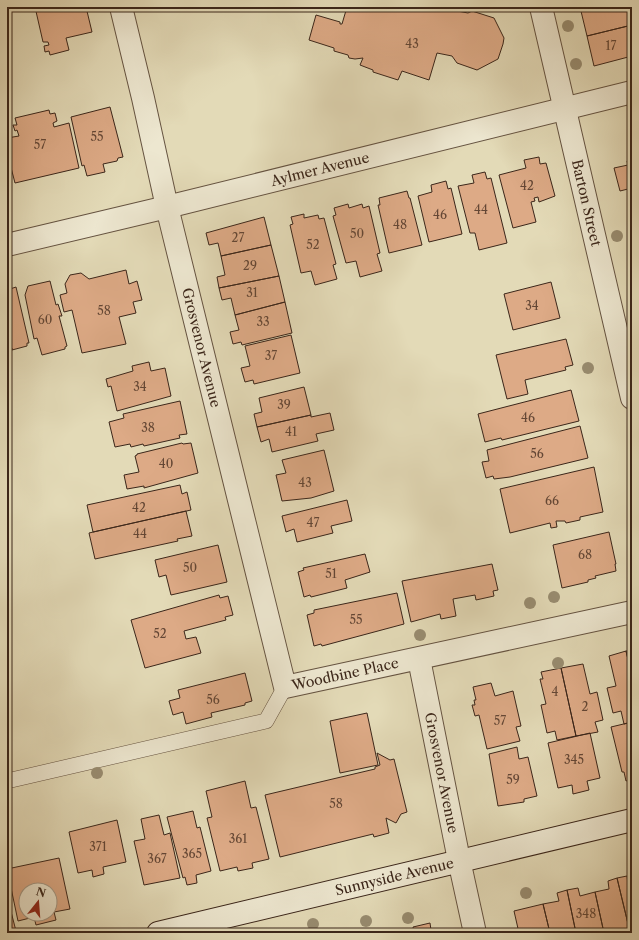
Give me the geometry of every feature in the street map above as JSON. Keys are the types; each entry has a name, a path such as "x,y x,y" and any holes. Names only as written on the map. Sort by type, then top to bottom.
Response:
{"street":[{"name":"Grosvenor Avenue","path":"121,7 167,208 285,687"},
{"name":"Barton Street","path":"541,7 632,398"},
{"name":"Aylmer Avenue","path":"7,245 167,208 632,92"},
{"name":"Woodbine Place","path":"285,687 632,612"},
{"name":"Grosvenor Avenue","path":"419,659 475,933"},
{"name":"Sunnyside Avenue","path":"158,933 459,860 632,820"}],"lane":[{"name":"Woodbine Place","path":"7,781 266,721 285,687"}],"building":[{"path":"35,7 86,7 92,32 66,38 69,50 50,55 49,51 45,52 44,46 49,45 48,42 43,42"},
{"path":"347,7 452,7 452,10 468,13 472,11 494,18 504,38 503,44 498,59 477,70 457,63 452,56 437,53 429,80 402,71 398,80 373,72 373,70 360,65 363,58 349,58 348,55 334,51 334,48 309,40 316,15 340,22 340,24 342,24"},
{"path":"580,7 632,7 632,25 587,36"},
{"path":"632,25 632,56 594,66 587,36"},
{"path":"110,107 123,157 118,158 117,161 103,164 105,172 87,176 84,165 82,166 71,117"},
{"path":"49,110 50,114 55,113 57,121 53,123 54,127 69,123 79,168 15,183 7,152 7,138 19,136 13,125 17,125 15,118"},
{"path":"539,157 540,164 546,163 555,196 539,202 538,197 534,198 535,201 531,202 536,222 513,228 499,175 526,168 524,160"},
{"path":"632,159 632,188 620,191 614,168 628,165 627,161"},
{"path":"485,172 487,179 491,178 507,243 479,250 475,233 470,233 458,186 474,183 472,175"},
{"path":"446,181 448,189 451,188 462,234 429,242 418,196 432,192 431,185"},
{"path":"407,191 422,245 389,253 378,205 380,205 379,198"},
{"path":"348,204 349,208 362,204 363,208 369,206 380,253 377,254 382,271 360,277 356,261 346,263 333,216 336,215 334,208"},
{"path":"304,214 304,218 318,215 319,219 324,218 336,264 333,265 337,279 315,285 311,271 301,273 290,225 293,224 291,217"},
{"path":"264,217 271,245 221,256 218,243 209,245 206,233"},
{"path":"271,245 279,276 219,288 217,277 225,275 221,256"},
{"path":"126,270 129,284 137,281 142,300 133,302 136,313 119,317 126,344 82,353 72,310 64,312 60,295 67,293 65,284 70,275 81,273 89,279"},
{"path":"279,276 285,302 235,315 231,298 222,300 219,288"},
{"path":"50,281 56,305 58,304 62,316 59,316 67,346 65,349 42,355 37,338 34,339 25,295 28,286"},
{"path":"551,282 560,318 513,330 504,294"},
{"path":"16,287 29,343 27,343 27,346 12,350 12,348 7,349 7,290"},
{"path":"285,302 292,333 242,345 241,342 233,344 230,332 239,330 235,315"},
{"path":"291,335 300,373 254,384 253,380 245,382 241,368 250,366 245,346"},
{"path":"566,339 573,365 565,367 566,370 525,380 528,394 507,399 496,355"},
{"path":"149,362 151,371 165,368 171,396 117,411 111,386 108,387 106,379 133,371 132,366"},
{"path":"304,387 311,415 257,427 254,414 262,412 259,398"},
{"path":"571,390 579,421 502,440 501,438 485,442 478,414"},
{"path":"180,401 187,434 179,435 180,438 144,446 143,444 131,447 130,444 115,447 109,422 124,418 123,414"},
{"path":"330,413 334,430 316,434 318,441 272,452 269,439 261,442 257,427 311,415 311,417"},
{"path":"580,426 588,458 510,477 494,479 493,476 486,478 482,462 489,461 487,450"},
{"path":"182,443 191,443 198,473 144,488 144,486 127,489 124,475 139,472 135,456 137,454"},
{"path":"324,450 334,491 311,498 282,501 276,475 286,473 282,460"},
{"path":"594,467 603,512 580,517 580,520 566,523 565,521 556,521 557,527 551,528 550,523 510,533 500,489"},
{"path":"180,485 182,494 187,492 191,510 93,532 87,505"},
{"path":"347,500 352,521 331,526 333,533 297,542 294,529 286,532 282,516"},
{"path":"186,511 192,536 177,539 178,541 95,559 89,533"},
{"path":"609,532 616,564 616,571 595,576 596,578 588,580 588,582 562,588 553,545"},
{"path":"218,545 227,582 171,595 166,575 159,577 155,560"},
{"path":"365,554 370,572 345,580 347,588 311,597 310,595 304,597 298,572 304,570 303,568"},
{"path":"492,564 498,590 493,591 494,596 476,600 475,595 453,599 456,616 441,619 440,614 411,622 402,581"},
{"path":"397,593 404,624 322,646 321,644 314,646 307,615 314,613 314,610"},
{"path":"219,595 220,598 228,596 233,615 225,617 226,620 184,631 186,639 196,637 201,653 145,668 131,620"},
{"path":"632,650 632,676 626,651"},
{"path":"626,651 632,676 632,722 624,724 621,711 613,713 607,688 616,686 609,656"},
{"path":"583,664 590,694 597,692 603,720 595,722 598,732 576,736 561,668"},
{"path":"561,668 576,736 557,740 555,731 547,733 541,705 546,704 540,679 543,679 541,672"},
{"path":"245,673 252,701 245,703 245,705 211,713 212,717 186,724 183,712 173,715 169,701 180,698 178,690"},
{"path":"491,683 495,696 513,691 521,726 516,727 520,741 487,749 479,715 475,716 472,705 475,705 474,700 476,700 473,687"},
{"path":"367,713 378,765 340,773 330,721"},
{"path":"632,722 632,779 626,781 624,772 622,772 611,727"},
{"path":"590,733 600,778 587,781 589,790 573,794 572,785 558,788 548,743"},
{"path":"517,747 519,759 528,757 537,796 524,799 524,802 498,806 489,754"},
{"path":"377,753 390,760 394,759 407,812 401,814 396,823 386,818 389,833 374,837 373,834 280,857 265,795 375,769 375,767 380,765"},
{"path":"245,781 251,808 256,807 269,859 252,863 253,868 238,871 237,867 220,871 207,818 212,817 206,791"},
{"path":"193,811 197,828 200,827 211,871 196,875 197,883 187,885 185,877 183,878 167,817"},
{"path":"159,815 164,835 170,833 180,878 144,885 134,841 145,839 141,819"},
{"path":"117,820 126,862 103,867 104,874 93,877 92,870 78,873 69,832"},
{"path":"59,858 70,909 58,911 58,882 18,882 18,921 7,869"},
{"path":"627,876 628,884 632,883 632,928 629,928 617,878"},
{"path":"617,878 629,928 604,933 595,892 609,889 608,881"},
{"path":"578,888 580,896 595,892 604,933 576,933 567,890"},
{"path":"567,890 576,933 550,933 543,904 559,901 557,893"},
{"path":"7,896 16,931 7,933"},
{"path":"543,904 550,933 519,933 514,911"},
{"path":"35,922 48,922 36,925"},
{"path":"430,923 431,930 434,929 435,933 414,933 413,927"}]}
